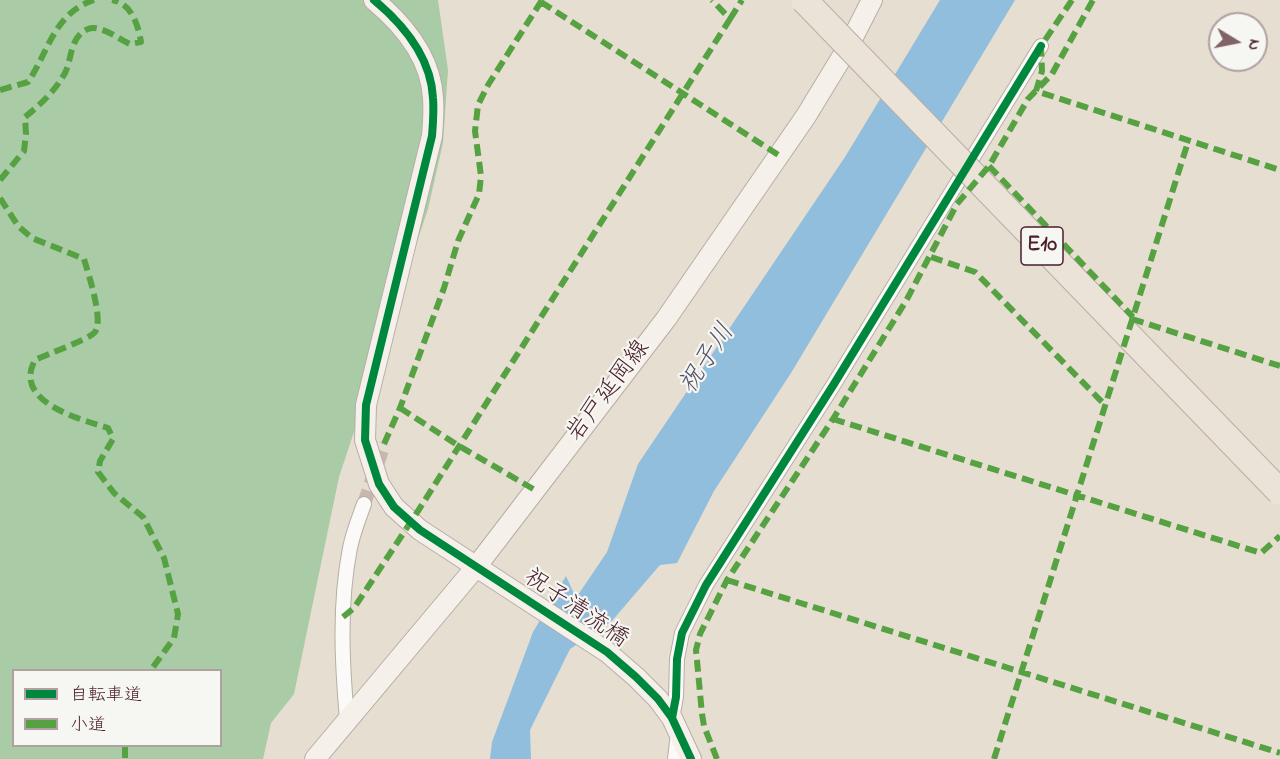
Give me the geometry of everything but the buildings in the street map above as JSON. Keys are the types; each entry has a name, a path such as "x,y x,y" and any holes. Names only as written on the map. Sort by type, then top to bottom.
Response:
{"highway":[{"name":"E10","path":"804,0 1280,492"}],"main road":[{"name":"祝子清流橋","path":"374,0 395,18 421,54 433,96 432,136 366,405 365,440 378,484 394,507 420,530 607,652 658,699 675,724 691,759"},
{"name":"岩戸延岡線","path":"315,759 476,567 666,319 806,116 848,47 872,0"}],"street":[{"path":"675,759 677,659 682,633 706,585 834,384 1041,46"},
{"path":"347,719 343,670 343,622 350,547 364,504"}],"green space":[{"path":"0,0 438,0 448,70 443,143 428,209 339,477 294,694 271,723 263,759 0,759"}],"water":[{"name":"祝子川","path":"940,0 1015,0 791,373 714,491 677,563 660,565 611,622 570,649 530,730 531,759 490,759 492,742 533,632 566,576 576,598 607,552 638,464 845,157"}],"tunnel":[{"path":"364,504 384,444"}],"marked path":[{"path":"0,90 28,82 61,23 81,6 94,0"},
{"path":"0,180 24,151 25,117 57,86 65,73 72,48 82,32 93,28 130,44 141,42 136,22 129,10 119,2 112,0"},
{"path":"384,444 400,408 444,288 458,241 479,194 481,176 475,131 478,105 488,85 542,0"},
{"path":"343,617 354,608 418,511 730,19 712,0"},
{"path":"730,19 742,0"},
{"path":"1072,0 1041,46 1042,71 1036,91 1280,170"},
{"path":"717,759 704,726 702,714 696,650 700,634 727,580 833,419 906,301 957,204 989,166 1028,99 1052,74 1093,0"},
{"path":"541,2 780,156"},
{"path":"994,759 1188,142"},
{"path":"989,166 1133,317"},
{"path":"0,198 18,226 32,238 84,259 97,307 98,318 95,332 76,343 35,360 30,375 33,387 41,398 52,406 67,414 108,428 113,439 100,461 98,472 114,493 143,517 164,558 178,614 174,638 152,669"},
{"path":"931,257 975,272 1105,405"},
{"path":"1132,319 1280,366"},
{"path":"400,408 459,446 535,490"},
{"path":"833,419 1261,553 1280,536"},
{"path":"727,580 1280,753"},
{"path":"125,747 125,759"}],"cycle path":[{"path":"374,0 396,20 414,43 427,69 433,98 432,136 366,405 365,440 379,484 394,507 420,530 607,652 636,677 658,699 672,718 691,759"},
{"path":"672,718 676,697 677,659 682,633 706,585 834,384 1041,46"}]}
